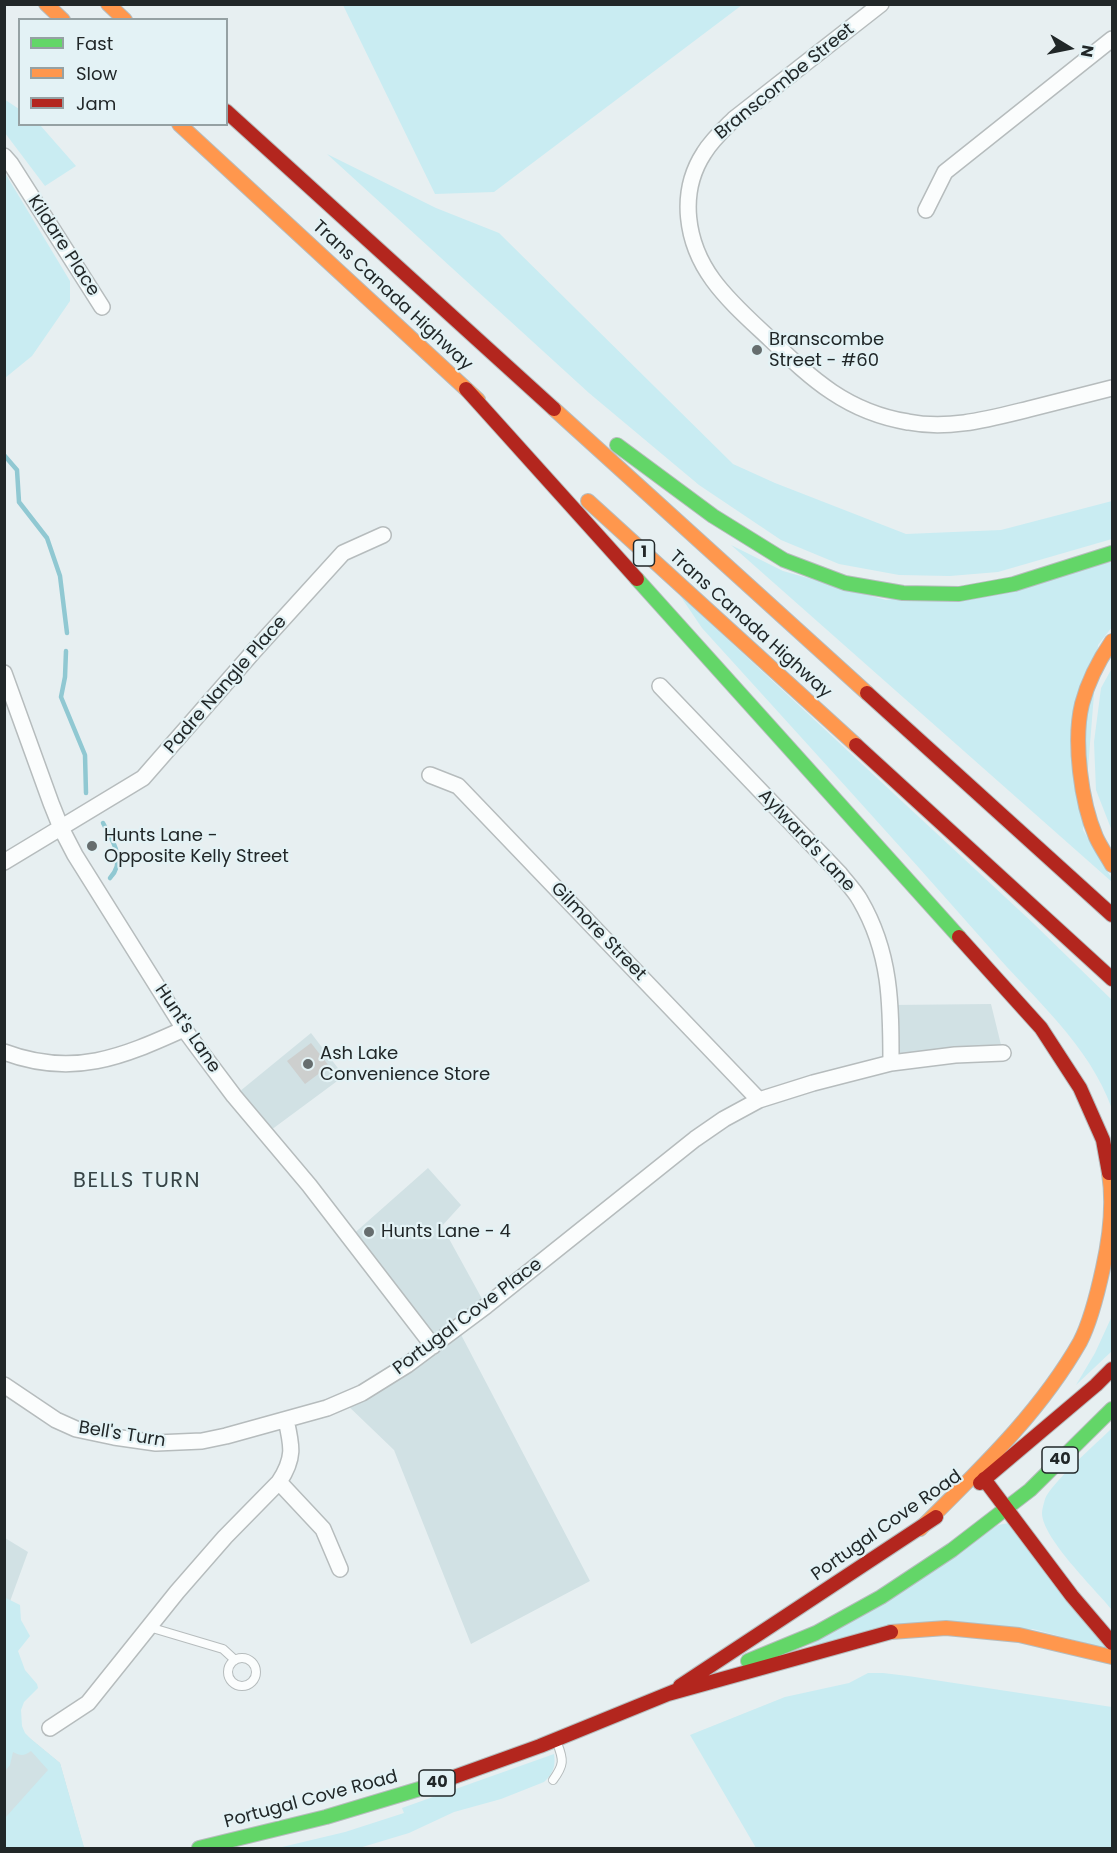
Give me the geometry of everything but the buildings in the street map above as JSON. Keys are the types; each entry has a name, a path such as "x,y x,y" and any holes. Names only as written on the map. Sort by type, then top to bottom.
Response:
{"main road":[{"path":"46,4 61,18"},
{"path":"108,4 123,18"},
{"name":"Trans Canada Highway","path":"228,113 1113,915"},
{"name":"Trans Canada Highway","path":"181,126 572,487 1113,979"},
{"path":"494,354 713,516 784,560 845,583 903,593 959,594 1014,584 1113,553"},
{"path":"466,389 1041,1028 1080,1088 1103,1140 1111,1186 1109,1243 1098,1292 1081,1340 1055,1381 1010,1439 920,1529"},
{"path":"1113,641 1098,662 1082,705 1078,748 1084,798 1096,837 1113,865"},
{"name":"Portugal Cove Road","path":"668,1694 920,1529 984,1479 1096,1386 1113,1369"},
{"name":"Portugal Cove Road","path":"198,1848 336,1815 453,1778 556,1739 816,1633 881,1597 952,1550 1006,1510 1030,1490 1113,1409"},
{"path":"984,1479 1072,1596 1113,1643"},
{"path":"668,1694 887,1632 946,1628 1019,1635 1113,1657"}],"street":[{"name":"Branscombe Street","path":"880,4 734,119 715,137 704,152 695,168 688,204 688,220 702,264 731,301 809,377 853,405 890,419 929,425 964,423 1113,388"},
{"path":"927,210 945,172 1113,39"},
{"name":"Kildare Place","path":"4,156 102,307"},
{"name":"Padre Nangle Place","path":"4,862 133,786 147,774 343,553 383,535"},
{"name":"Hunt's Lane","path":"4,674 61,828 184,1029 234,1096 309,1185 433,1346"},
{"name":"Aylward's Lane","path":"660,686 840,874 859,898 872,923 883,957 891,1005 891,1063"},
{"name":"Gilmore Street","path":"430,775 458,786 759,1100"},
{"path":"4,1052 37,1062 74,1064 112,1058 131,1052 184,1029"},
{"name":"Portugal Cove Place","path":"286,1420 327,1408 362,1393 386,1379 486,1306 694,1139 759,1100 891,1063 955,1055 1003,1053"},
{"name":"Bell's Turn","path":"4,1385 56,1420 76,1429 156,1443 202,1441 286,1420"},
{"path":"50,1728 88,1703 225,1537 279,1482 290,1462 292,1452 286,1420"},
{"path":"279,1482 323,1529 339,1569"}],"lane":[{"path":"149,1627 223,1649 235,1660"},
{"path":"249,1659 253,1662 256,1671 255,1679 248,1686 239,1686 231,1682 228,1672 231,1663 235,1660 249,1659"},
{"path":"553,1780 561,1769 562,1757 556,1739"}],"shaded area":[{"path":"343,5 742,5 494,192 435,194"},
{"path":"4,99 18,108 18,126 41,126 76,166 45,186 5,133"},
{"path":"327,154 436,208 499,233 733,464 775,483 906,534 1001,530 1112,501 1112,539 998,572 950,576 899,575 839,564 781,540 699,485 589,393"},
{"path":"5,173 70,281 70,301 32,356 5,378"},
{"path":"731,545 783,571 886,600 1112,562 1112,627 1098,645 1083,830 1112,882"},
{"path":"679,594 1033,923 1112,1000 1112,1109 1089,1064 1059,1023 702,628"},
{"path":"1112,668 1112,831 1096,790 1094,742 1101,688"},
{"path":"991,1004 1003,1053 891,1063 891,1005"},
{"path":"311,1033 344,1076 267,1133 234,1096"},
{"path":"428,1168 461,1205 442,1226 486,1306 457,1327 590,1581 471,1644 394,1450 343,1401 433,1346 350,1237"},
{"path":"1112,1316 1112,1351 1076,1385 1095,1353"},
{"path":"1112,1428 1112,1610 1060,1549 1044,1524 1042,1513 1045,1499 1056,1483"},
{"path":"1009,1523 1108,1649 1033,1629 809,1645 998,1525"},
{"path":"5,1538 28,1552 5,1615"},
{"path":"4,1599 20,1605 21,1620 30,1636 18,1651 25,1670 38,1688 24,1702 21,1710 22,1726 31,1739 60,1763 84,1847 5,1848 5,1818 48,1770 31,1751 22,1755 13,1752 10,1765 5,1771"},
{"path":"868,1673 908,1676 1112,1707 1112,1848 756,1848 690,1735 785,1697 849,1683"},
{"path":"4,1717 60,1763 84,1848 5,1848"},
{"path":"554,1754 553,1769 544,1782 501,1799 454,1812 409,1833 359,1848 278,1848 345,1832 404,1813 402,1808"}],"waterway":[{"path":"4,455 17,470 19,502 47,538 60,576 67,633"},
{"path":"66,651 65,677 61,697 85,755 86,793"},
{"path":"103,823 114,843 118,857 115,871 110,878"}],"traffic: fast":[{"path":"617,445 713,516 784,560 845,583 903,593 959,594 1014,584 1112,553"},
{"path":"637,579 959,937"},
{"path":"748,1661 816,1633 881,1597 952,1550 1030,1490 1112,1409"},
{"path":"199,1848 326,1817 426,1787"}],"traffic: slow":[{"path":"46,4 61,18"},
{"path":"108,4 123,18"},
{"path":"181,126 478,400"},
{"path":"554,409 867,693"},
{"path":"588,501 856,745"},
{"path":"1112,641 1087,687 1079,719 1078,735 1080,771 1086,807 1096,837 1112,865"},
{"path":"920,1529 1027,1418 1080,1342 1094,1306 1108,1244 1111,1209 1109,1173"},
{"path":"891,1632 946,1628 1019,1635 1112,1657"}],"traffic: jam":[{"path":"228,113 554,409"},
{"path":"466,389 637,579"},
{"path":"867,693 1112,915"},
{"path":"856,745 1112,979"},
{"path":"959,937 1041,1028 1080,1088 1103,1140 1109,1173"},
{"path":"980,1483 1112,1369"},
{"path":"984,1479 1072,1596 1112,1643"},
{"path":"680,1686 936,1517"},
{"path":"668,1694 891,1632"},
{"path":"426,1787 540,1746 685,1687"}],"place":[{"name":"Branscombe Street - #60","path":"757,350"},
{"name":"Hunts Lane - Opposite Kelly Street","path":"92,846"},
{"name":"Ash Lake Convenience Store","path":"308,1064"},
{"name":"Hunts Lane - 4","path":"369,1232"}],"district":[{"name":"BELLS TURN","path":"137,1182"}]}
